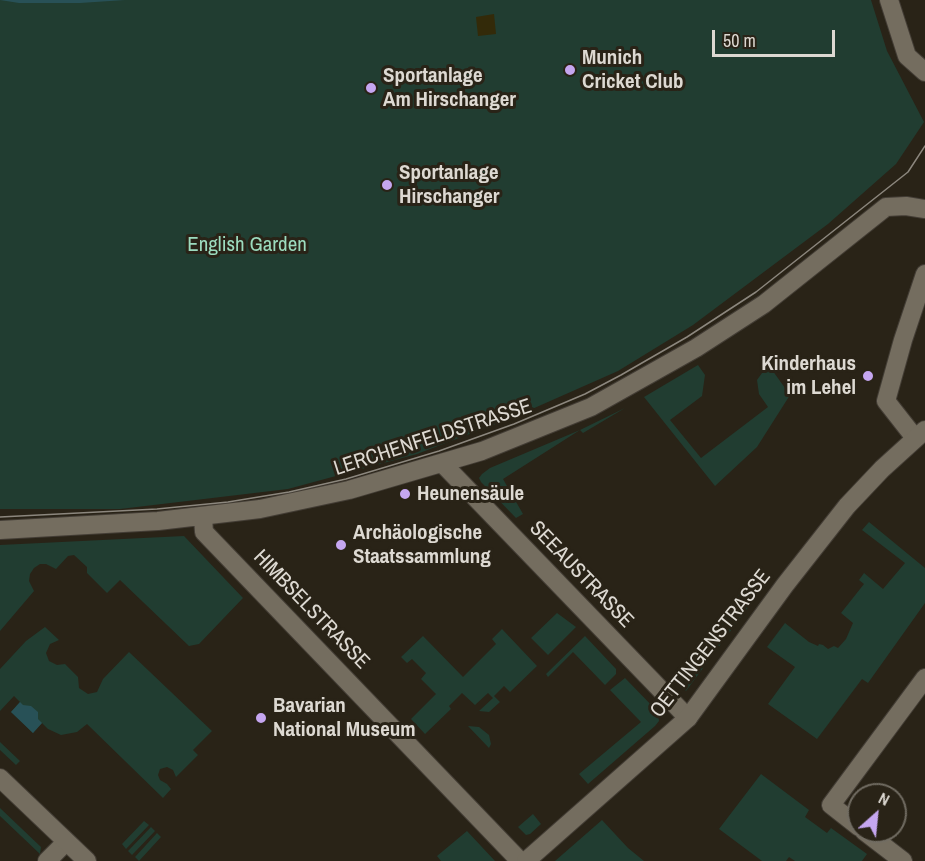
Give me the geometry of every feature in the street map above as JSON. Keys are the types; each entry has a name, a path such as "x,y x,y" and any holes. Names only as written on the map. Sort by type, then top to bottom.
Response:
{"street":[{"path":"889,0 907,56 925,72"},
{"name":"LERCHENFELDSTRASSE","path":"0,530 203,517 321,497 482,451 591,406 663,368 764,304 886,207 906,206 925,209"},
{"name":"OETTINGENSTRASSE","path":"526,861 688,718 785,585 847,506 920,434 886,400 925,274"},
{"name":"SEEAUSTRASSE","path":"443,464 688,718"},
{"name":"HIMBSELSTRASSE","path":"203,517 204,532 520,861"},
{"path":"847,783 925,678"},
{"path":"0,778 87,861"},
{"path":"847,783 831,805 847,818"},
{"path":"47,861 66,842"},
{"path":"877,843 894,858"}],"green space":[{"name":"English Garden","path":"0,0 871,0 887,51 924,122 896,164 828,224 693,325 618,371 514,417 417,454 288,489 120,509 0,509"},
{"path":"698,365 705,375 702,396 670,420 701,458 768,407 759,394 757,380 770,367 790,395 757,447 715,486 644,397"},
{"path":"625,408 583,433 580,430"},
{"path":"580,430 503,479 523,514 516,518 479,478 490,468"},
{"path":"869,522 925,568 925,603 868,683 862,679 817,739 768,704 795,667 767,647 785,623 809,642 818,646 823,645 828,649 834,646 838,648 846,639 853,623 841,613 864,584 859,580 864,573 883,589 905,563 862,530"},
{"path":"184,536 243,598 199,644 189,646 120,580 107,593 87,573 87,567 74,555 68,556 56,569 46,564 40,564 34,568 29,581 34,591 0,631 0,545"},
{"path":"751,579 761,590 686,691 674,678"},
{"path":"557,613 576,627 548,655 531,638"},
{"path":"45,627 59,640 50,644 46,653 49,661 57,665 65,664 78,677 79,688 88,694 97,692 103,679 129,652 212,731 193,750 198,755 176,777 173,770 167,767 160,769 158,775 160,780 171,789 163,798 87,724 77,732 61,735 48,729 42,723 33,733 11,712 20,702 14,696 0,711 0,669 26,641"},
{"path":"502,629 537,666 510,692 504,686 494,696 500,702 489,712 479,711 493,698 488,693 475,705 462,693 449,706 451,709 425,734 411,719 436,694 421,679 426,673 412,659 407,663 401,657 423,636 463,677 496,644 492,639"},
{"path":"585,636 616,669 616,674 605,685 573,652 548,677 546,674"},
{"path":"625,678 658,712 659,721 588,784 579,774 641,722 610,690"},
{"path":"468,726 479,727 489,735 491,744 489,748"},
{"path":"0,742 20,761 16,765 0,750"},
{"path":"761,774 809,810 805,817 827,833 831,828 847,840 847,843 852,843 867,854 862,861 795,861 789,857 786,861 762,861 719,829"},
{"path":"0,808 41,847 40,854 0,816"},
{"path":"533,814 541,824 526,835 518,827"},
{"path":"602,820 628,848 644,861 555,861"},
{"path":"144,821 149,825 126,849 122,844"},
{"path":"151,827 155,831 132,855 128,851"},
{"path":"467,831 495,861 441,861 437,856"},
{"path":"157,833 161,837 139,861 135,857"}],"sand":[{"path":"494,14 496,34 478,36 476,17"}],"water":[{"path":"0,0 125,0 19,3"},
{"path":"20,702 31,706 38,712 38,719 42,723 33,733 11,712"}],"tram line":[{"path":"0,517 157,509 228,502 289,492 346,479 439,451 514,424 585,394 621,375 687,337 756,292 908,172 925,146"}],"place":[{"name":"Munich Cricket Club","path":"570,70"},
{"name":"Sportanlage Am Hirschanger","path":"371,88"},
{"name":"Sportanlage Hirschanger","path":"387,185"},
{"name":"Kinderhaus im Lehel","path":"868,376"},
{"name":"Heunensäule","path":"405,494"},
{"name":"Archäologische Staatssammlung","path":"341,545"},
{"name":"Bavarian National Museum","path":"261,718"}]}
